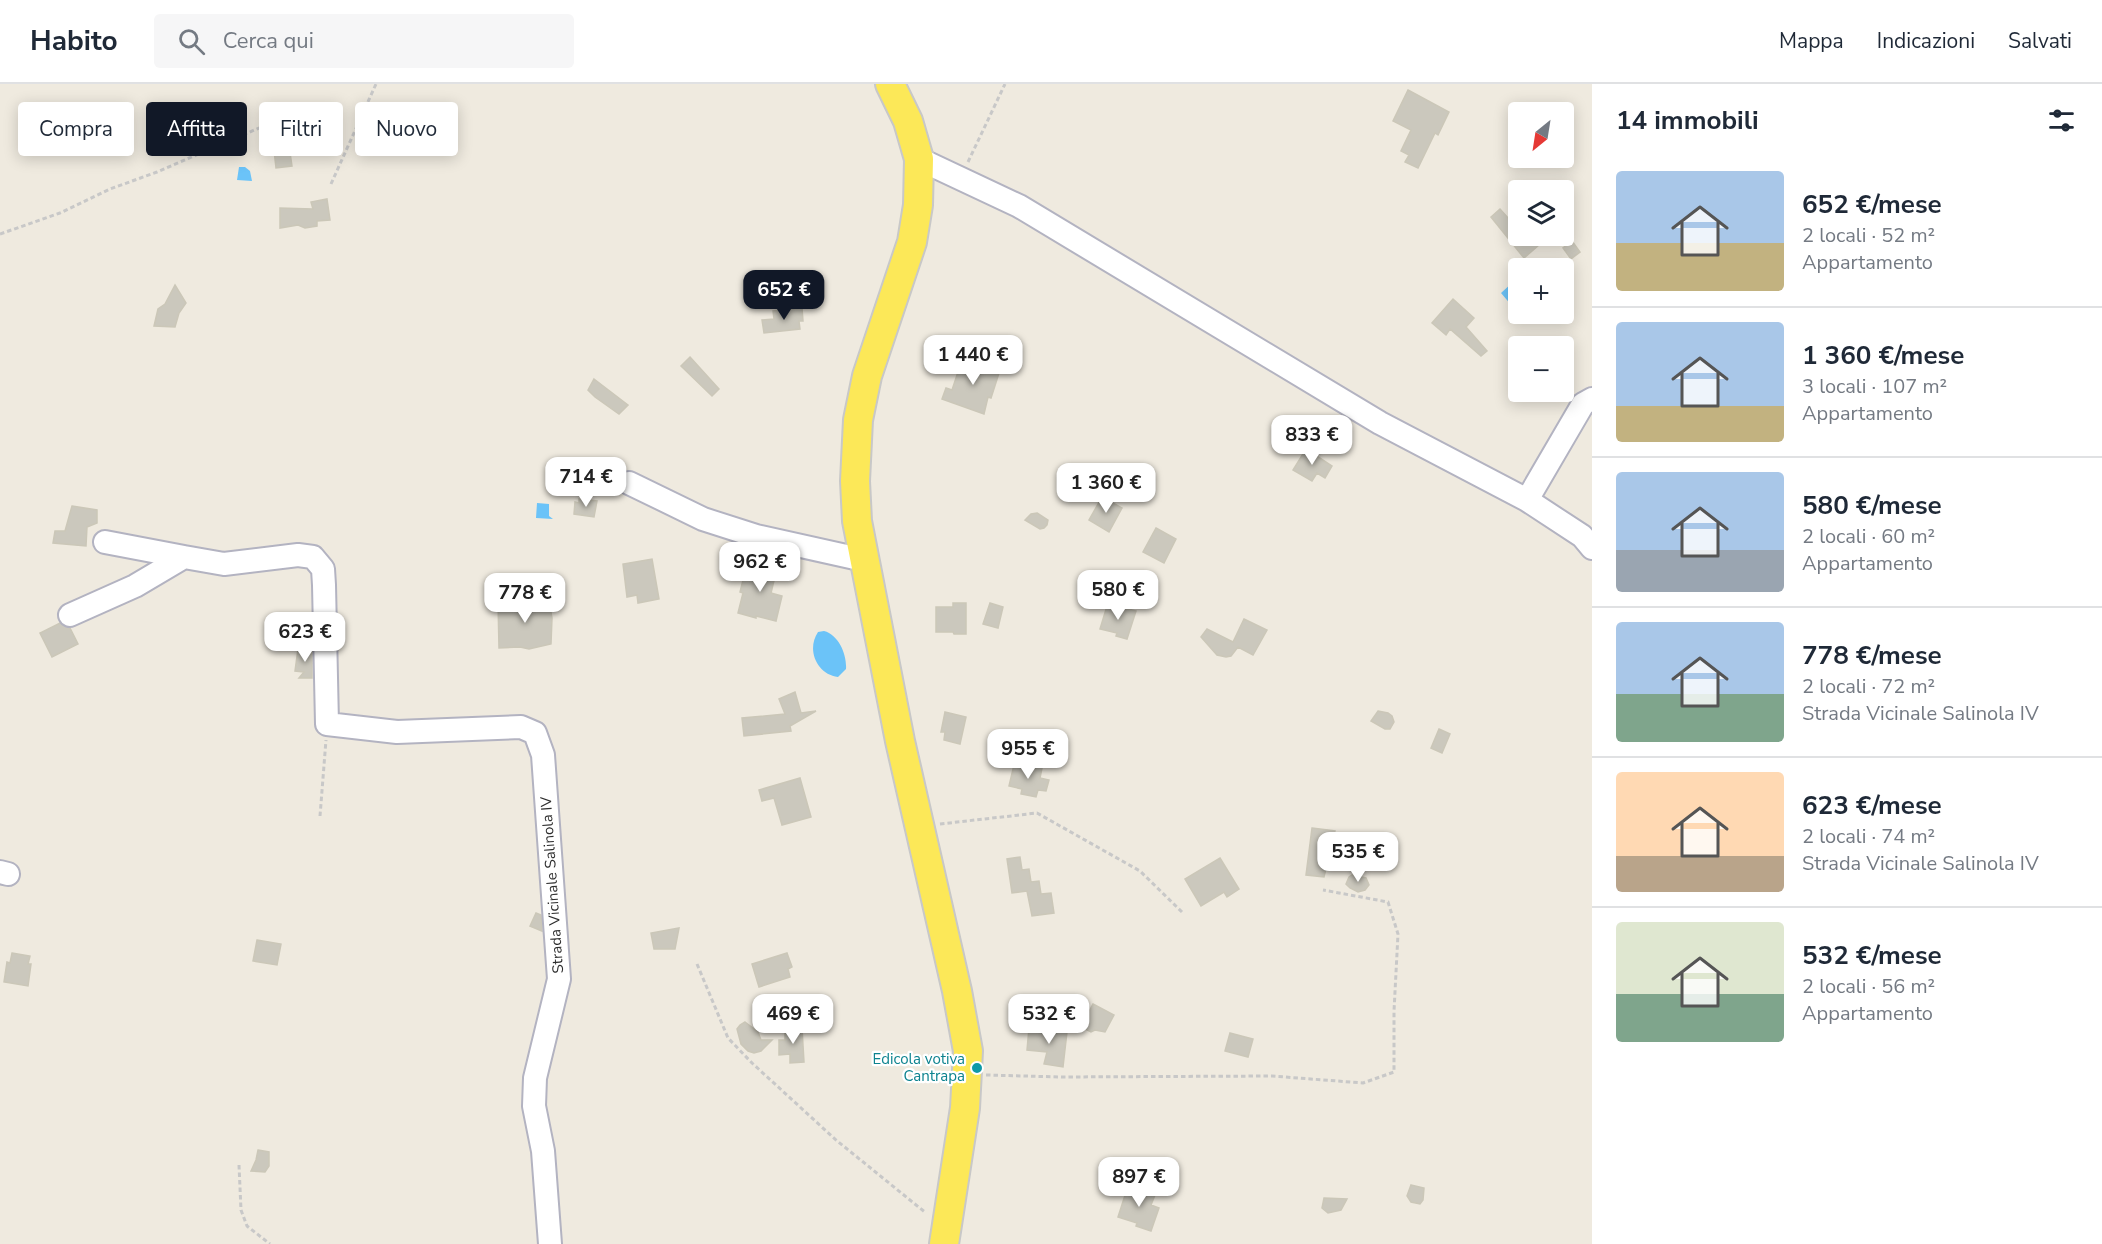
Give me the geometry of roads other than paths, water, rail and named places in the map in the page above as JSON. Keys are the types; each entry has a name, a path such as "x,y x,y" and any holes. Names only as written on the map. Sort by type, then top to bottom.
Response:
{"main road":[{"path":"890,84 908,121 918,159 918,205 912,242 867,376 858,420 855,481 857,521 864,560 968,1051 965,1108 945,1237"}],"street":[{"path":"918,159 1018,206 1380,423 1527,500 1582,536 1592,548"},
{"path":"1527,500 1583,404 1592,399"},
{"path":"629,483 703,519 756,536 864,560"},
{"path":"105,542 184,557"},
{"name":"Strada Vicinale Salinola IV","path":"184,557 224,564 298,555 313,557 323,569 327,724 397,732 521,727 535,733 543,755 559,979 534,1088 534,1106 543,1151 550,1244"},
{"path":"70,615 135,586 184,557"}],"water":[{"path":"239,167 245,167 250,171 252,181 237,180"},
{"path":"1508,287 1508,301 1501,293"},
{"path":"537,503 549,504 549,516 553,519 536,518"},
{"path":"824,631 838,641 845,658 846,669 838,677 824,671 816,660 813,646 818,632"}],"place":[{"name":"Edicola votiva Cantrapa","path":"977,1068"}]}
